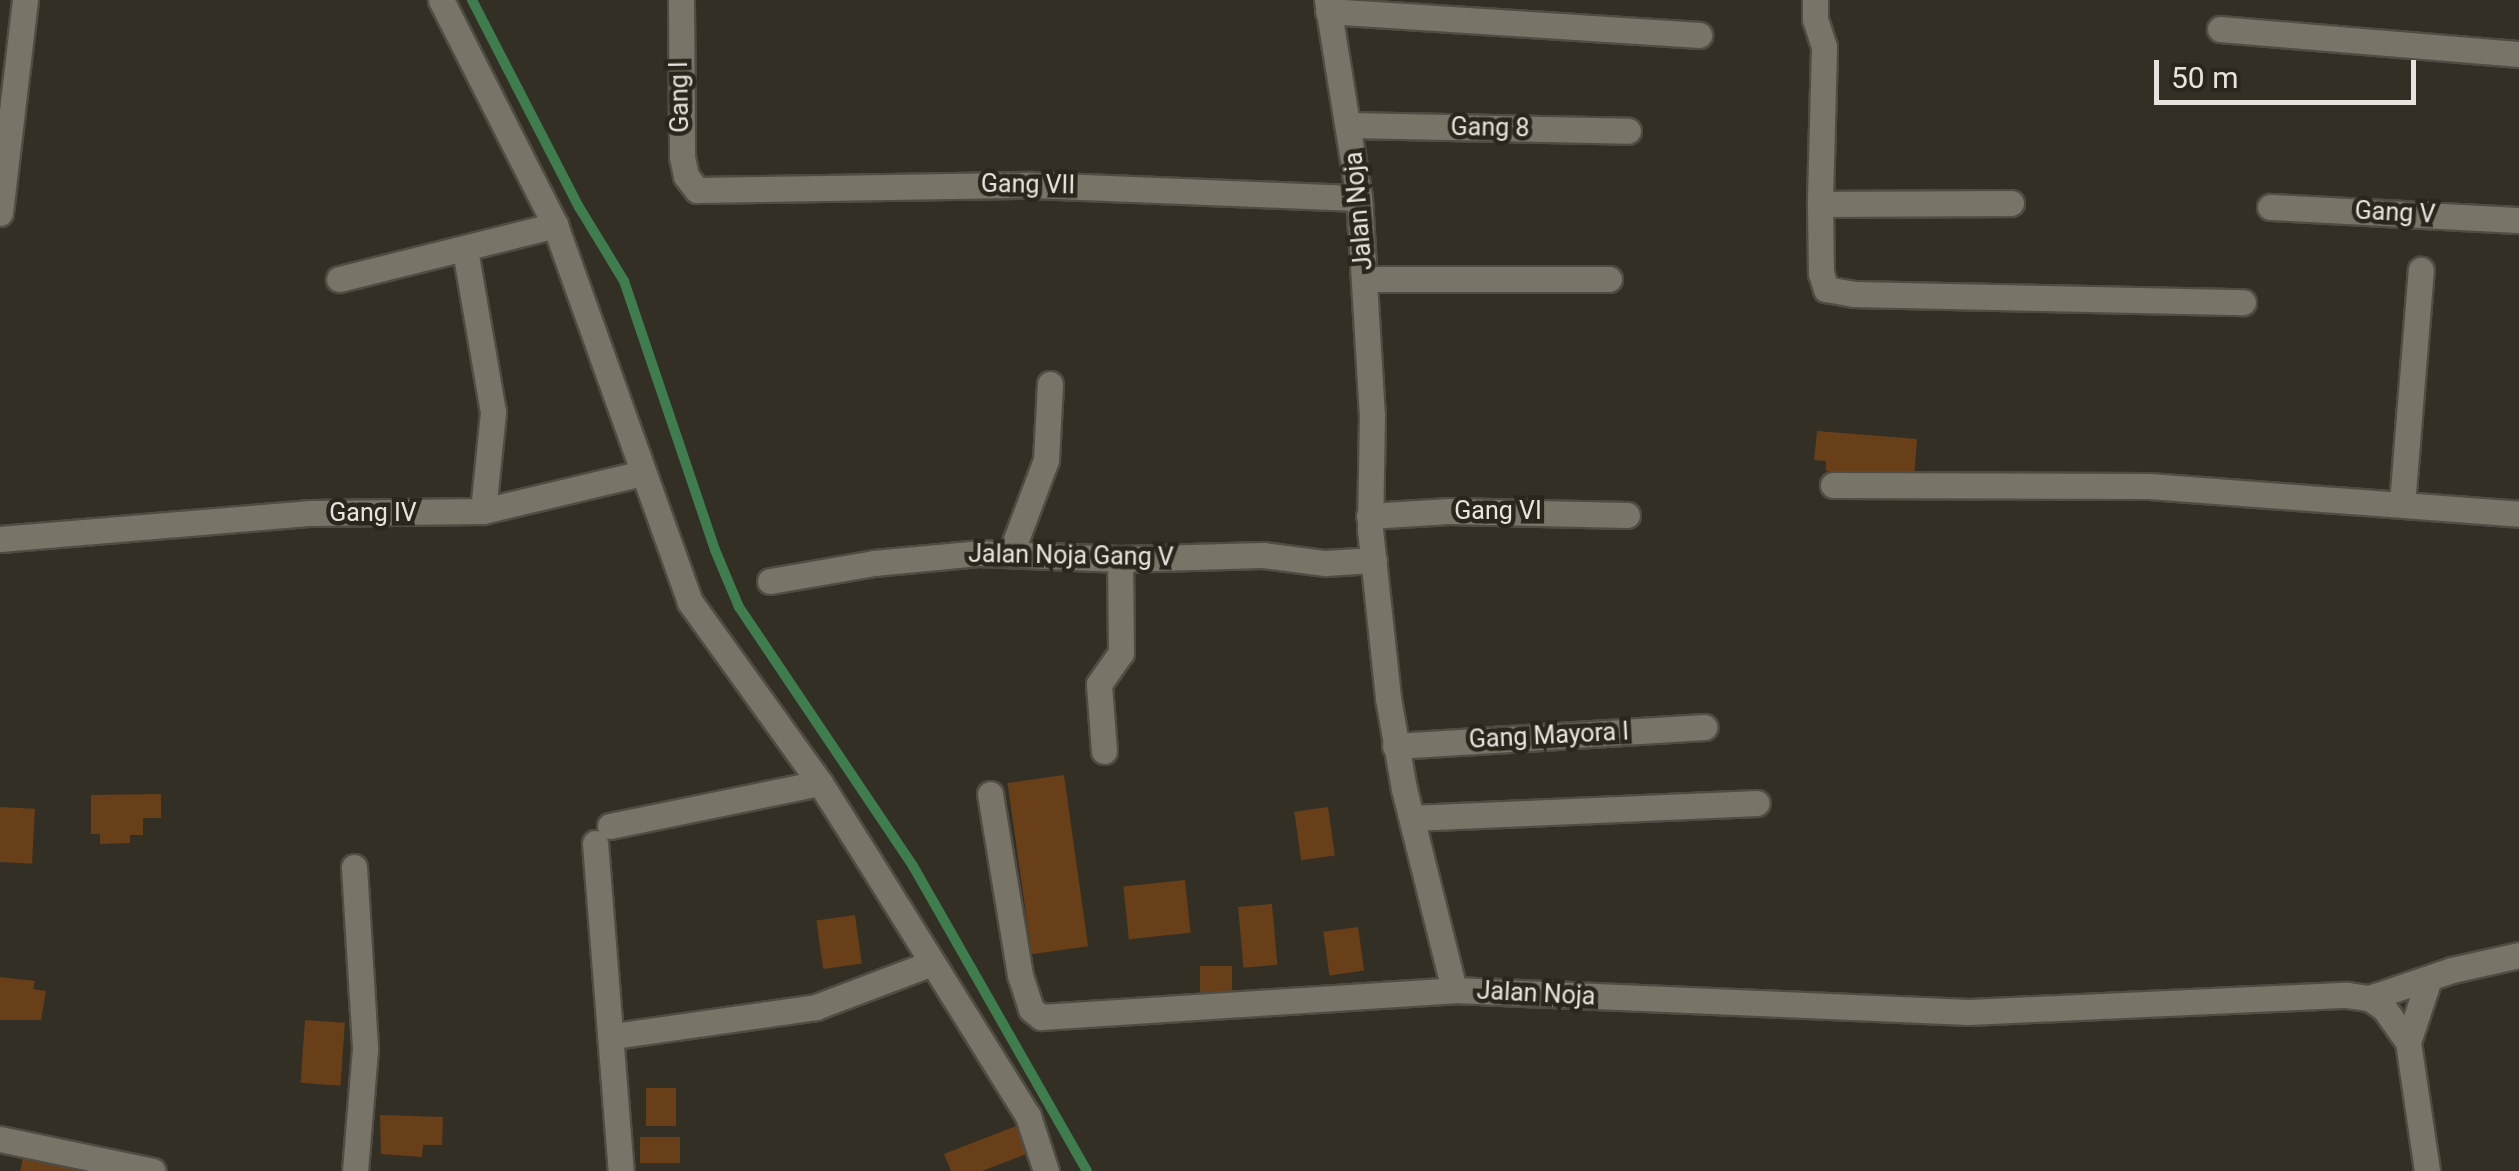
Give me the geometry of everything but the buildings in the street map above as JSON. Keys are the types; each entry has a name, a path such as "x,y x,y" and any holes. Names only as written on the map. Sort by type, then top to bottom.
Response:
{"street":[{"path":"0,213 8,84 25,0"},
{"path":"440,0 555,224 690,602 820,784 1028,1116 1046,1171"},
{"name":"Gang I","path":"681,0 682,157 686,176 697,190"},
{"path":"1815,0 1815,19 1824,48 1820,204 1821,273 1826,288 1833,292 2242,302"},
{"path":"1328,6 1699,35"},
{"name":"Jalan Noja","path":"1328,6 1351,125 1359,198 1372,414 1370,516 1395,746 1454,990 1970,1012 2296,996 2369,998 2519,955"},
{"path":"2220,29 2519,54"},
{"name":"Gang 8","path":"1351,125 1628,131"},
{"name":"Gang VII","path":"697,190 1032,184 1359,198"},
{"path":"1820,204 2011,203"},
{"name":"Gang V","path":"2270,206 2519,220"},
{"path":"339,279 555,224"},
{"path":"465,250 493,412 483,511"},
{"path":"2402,504 2422,270"},
{"path":"1365,279 1609,279"},
{"path":"1011,552 1046,460 1050,384"},
{"name":"Gang IV","path":"0,539 311,513 483,511 643,473"},
{"path":"1833,485 2149,486 2519,514"},
{"name":"Gang VI","path":"1370,516 1450,511 1627,516"},
{"name":"Jalan Noja Gang V","path":"770,581 939,555 1011,552 1120,559 1263,555 1325,563 1374,560"},
{"path":"1104,752 1099,684 1122,653 1120,559"},
{"name":"Gang Mayora I","path":"1395,746 1704,727"},
{"path":"621,1171 603,834 820,784"},
{"path":"990,794 1020,975 1031,1009 1041,1017 1454,990"},
{"path":"1412,818 1757,803"},
{"path":"354,867 365,1049 356,1171"},
{"path":"614,1036 816,1007 932,963"},
{"path":"2408,1042 2430,978"},
{"path":"2369,998 2396,1021 2408,1042 2427,1171"},
{"path":"0,1139 153,1171"}],"waterway":[{"path":"472,0 579,207 624,281 715,550 739,607 913,866 1087,1171"}]}
